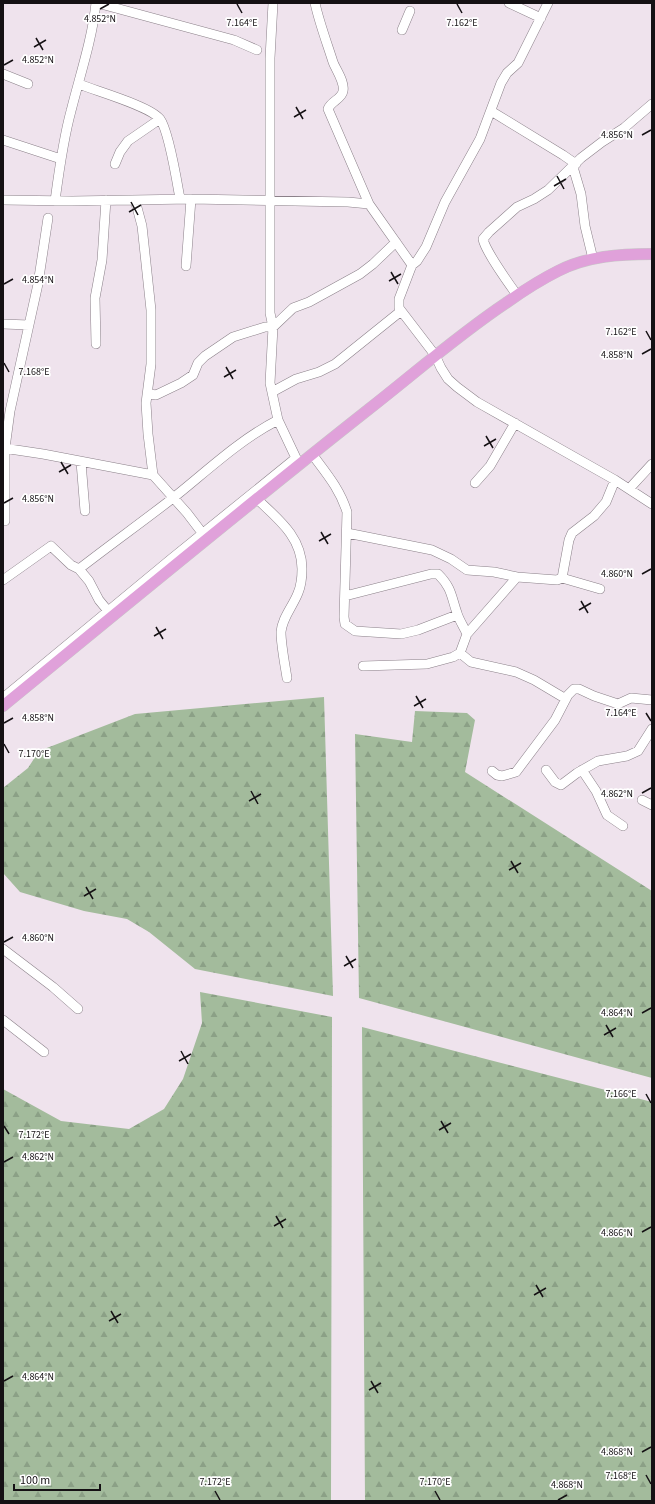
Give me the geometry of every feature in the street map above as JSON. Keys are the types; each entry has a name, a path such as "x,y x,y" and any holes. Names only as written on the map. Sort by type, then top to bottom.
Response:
{"main road":[{"path":"3,706 174,564 435,355 517,295 560,269 614,254 652,254"}],"street":[{"path":"55,201 61,159 96,3 234,40 257,50"},
{"path":"3,698 296,458 278,420 270,383 273,327 270,313 270,58 273,3"},
{"path":"315,3 333,62 343,86 341,96 330,105 328,109 368,204 412,265"},
{"path":"509,3 541,18"},
{"path":"548,3 518,63 507,73 501,83 480,139 445,202 426,247 417,261 412,265 399,299 399,308 435,355 448,379 457,387 477,402 615,480 652,504"},
{"path":"402,30 410,10"},
{"path":"3,74 28,84"},
{"path":"79,84 150,111 160,119 165,130 171,152 180,199"},
{"path":"517,295 484,243 483,239 517,207 548,190 602,142 624,128 652,104"},
{"path":"491,112 563,155 574,166 581,194 585,226 593,259"},
{"path":"115,164 120,152 128,141 160,119"},
{"path":"3,140 61,159"},
{"path":"186,266 191,199"},
{"path":"3,200 55,201 191,199 348,202 368,204"},
{"path":"96,344 95,298 102,260 106,200"},
{"path":"136,200 143,237 151,310 151,364 146,403 153,475 203,534"},
{"path":"6,521 4,448 10,411 38,284 48,218"},
{"path":"148,391 150,394 156,395 181,383 193,375 198,363 205,356 233,337 265,327 273,327 292,308 309,302 360,274 396,242"},
{"path":"272,392 296,379 319,372 335,364 401,311"},
{"path":"3,324 28,325"},
{"path":"79,570 173,497 230,450 259,430 278,420"},
{"path":"475,483 490,466 515,423"},
{"path":"4,448 153,475"},
{"path":"312,454 343,498 346,512 345,624 355,630 401,634 418,630 458,615"},
{"path":"81,462 85,511"},
{"path":"629,489 652,464"},
{"path":"562,578 569,540 572,533 594,516 606,502 615,480"},
{"path":"257,499 284,524 298,544 302,560 302,576 299,592 284,620 281,632 287,678"},
{"path":"347,533 432,550 452,559 467,570 494,572 517,577 557,580 562,578 600,589"},
{"path":"3,580 51,546 71,565 79,570 89,581 99,600 108,611"},
{"path":"345,596 431,574 438,574 447,582 451,590 458,615 467,634"},
{"path":"363,666 427,664 453,657 460,653 467,634 517,577"},
{"path":"460,653 471,662 516,672 534,680 566,699"},
{"path":"492,770 497,775 502,776 516,772 555,720 566,699 574,689 579,689 618,704 631,698 652,700"},
{"path":"546,770 555,782 561,785 598,761 638,751 652,730"},
{"path":"582,770 596,791 607,815 623,826"},
{"path":"642,800 652,805"},
{"path":"3,949 53,987 78,1009"},
{"path":"3,1020 44,1052"}],"green space":[{"path":"324,697 333,996 195,969 149,932 127,919 84,911 20,892 3,873 3,788 28,768 39,751 135,714"},
{"path":"415,711 467,713 475,720 465,772 652,891 652,1078 359,998 355,734 412,742"},
{"path":"200,992 332,1017 331,1501 3,1501 3,1089 61,1121 129,1129 164,1109 183,1079 202,1023"},
{"path":"362,1027 652,1102 652,1501 365,1501"}]}
